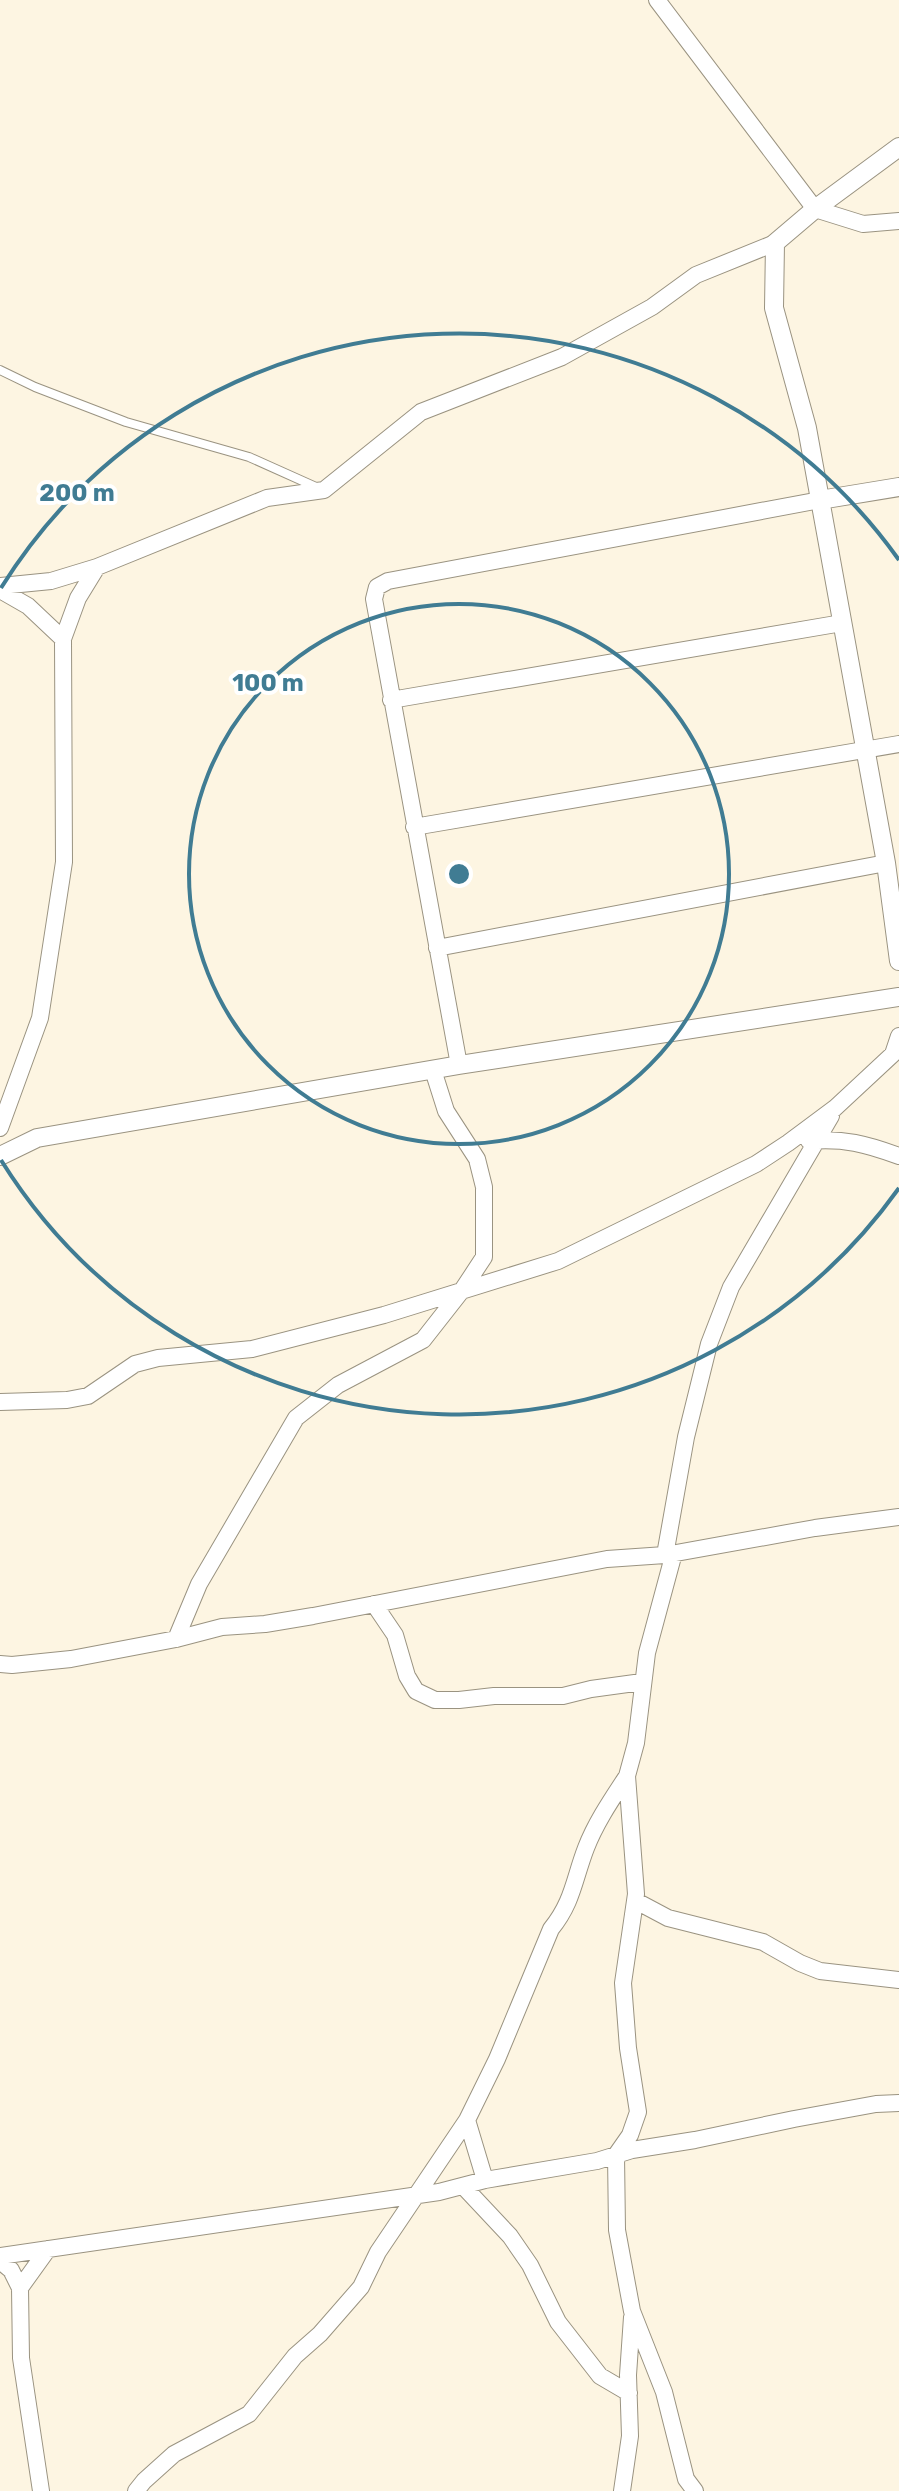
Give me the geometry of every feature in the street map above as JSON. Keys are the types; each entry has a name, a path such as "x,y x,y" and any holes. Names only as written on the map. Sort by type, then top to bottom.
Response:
{"street":[{"path":"660,1 815,209 863,224 899,221"},
{"path":"0,588 51,581 97,567 267,498 324,490 421,412 562,357 652,307 696,275 775,243 899,147"},
{"path":"775,243 774,308 807,428 886,863 899,961"},
{"path":"459,1065 391,700 374,599 377,587 388,581 899,487"},
{"path":"0,1128 40,1018 64,862 63,639 78,598 97,567"},
{"path":"0,588 28,606 63,639"},
{"path":"391,700 842,623"},
{"path":"414,827 899,744"},
{"path":"437,948 886,863"},
{"path":"0,1156 37,1138 459,1065 899,997"},
{"path":"0,1402 67,1400 88,1396 135,1364 158,1358 252,1349 384,1315 558,1261 756,1164 788,1143 835,1108 893,1054 899,1036"},
{"path":"176,1639 199,1584 296,1418 338,1385 423,1340 484,1257 484,1187 477,1159 446,1111 433,1070"},
{"path":"136,2491 174,2454 249,2414 295,2356 320,2334 361,2287 378,2252 467,2120 497,2059 551,1929 565,1912 587,1844 627,1776 636,1743 642,1682 670,1554 686,1437 709,1344 731,1287 835,1108"},
{"path":"788,1143 837,1139 868,1144 899,1156"},
{"path":"0,1664 71,1659 222,1627 265,1624 607,1559 670,1554 815,1528 899,1517"},
{"path":"374,1604 395,1635 407,1676 416,1691 435,1700 563,1696 642,1682"},
{"path":"627,1776 636,1901 623,1983 628,2048 638,2112 630,2135 616,2155 617,2230 632,2311 664,2392 686,2479 695,2491"},
{"path":"636,1901 668,1918 763,1942 820,1971 899,1980"},
{"path":"0,2258 464,2187 485,2180 597,2161 632,2150 876,2104 899,2103"},
{"path":"467,2120 485,2180"},
{"path":"464,2187 510,2236 530,2265 558,2322 600,2376 629,2393"},
{"path":"20,2288 48,2249"},
{"path":"0,2258 11,2270 20,2288 21,2358 41,2491"},
{"path":"622,2491 630,2436 632,2311"}],"lane":[{"path":"0,370 126,422 249,457 324,490"}]}
